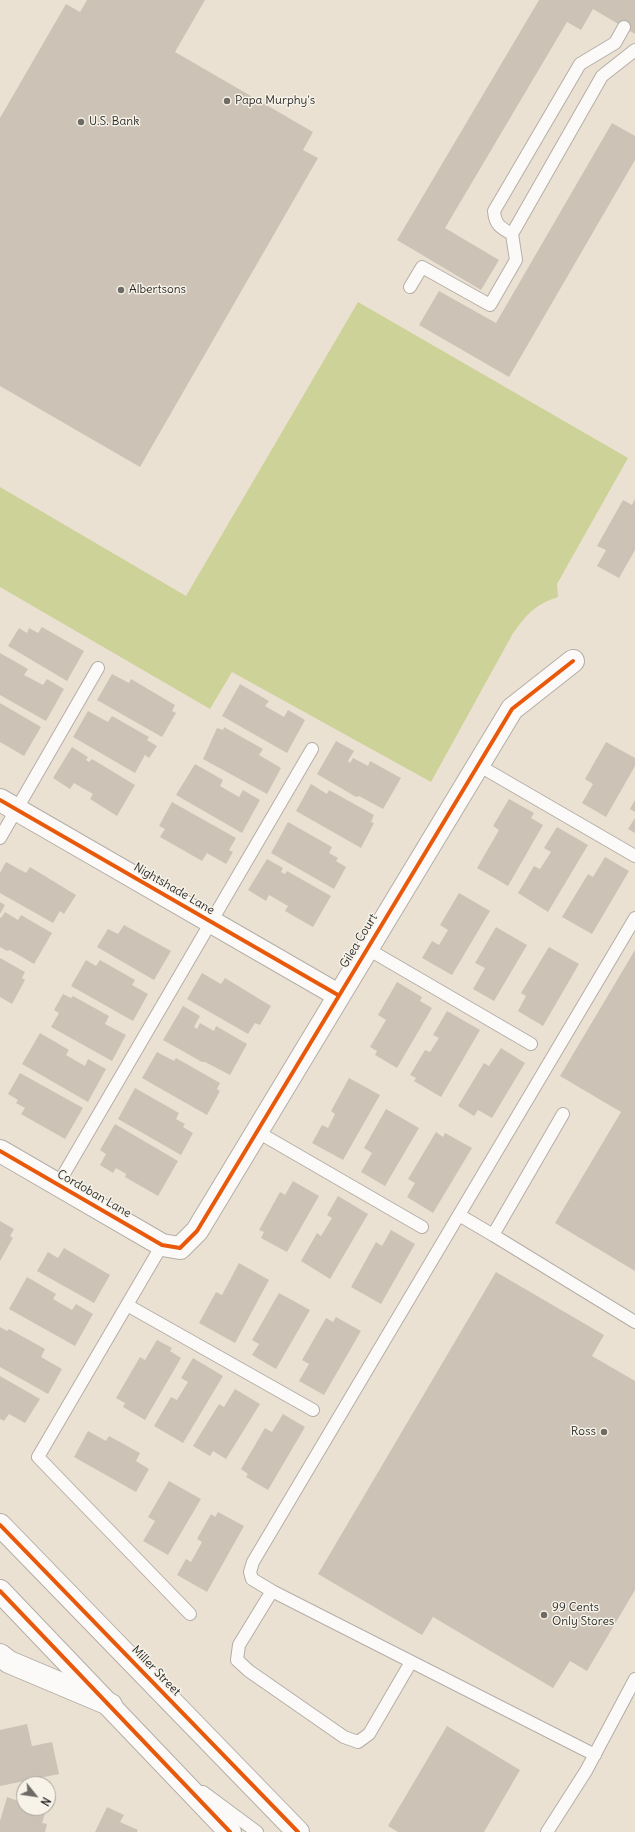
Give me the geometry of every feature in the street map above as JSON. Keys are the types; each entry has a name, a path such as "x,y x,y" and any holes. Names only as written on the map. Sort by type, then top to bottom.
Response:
{"street":[{"name":"Gilea Court","path":"171,1246 197,1231 366,948 512,709 573,661"},
{"name":"Nightshade Lane","path":"8,804 338,995"},
{"name":"Cordoban Lane","path":"0,1151 171,1246"},
{"name":"Miller Street","path":"0,1525 298,1832"},
{"path":"0,1591 111,1705 230,1832"},
{"path":"0,1655 9,1662 111,1705"}],"lane":[{"path":"512,234 499,226 494,220 494,211 580,64 615,43 624,27"},
{"path":"410,287 422,267 490,305 516,260 512,234 602,76 635,50"},
{"path":"0,838 8,804 98,668"},
{"path":"58,1184 312,749"},
{"path":"478,765 635,856"},
{"path":"594,1755 272,1591 252,1579 250,1572 253,1562 635,918"},
{"path":"366,948 531,1044"},
{"path":"493,1235 563,1114"},
{"path":"256,1131 422,1227"},
{"path":"459,1215 635,1322"},
{"path":"171,1246 127,1305 38,1457 190,1614"},
{"path":"127,1305 313,1410"},
{"path":"272,1591 239,1645 237,1660 249,1671 344,1737 358,1742 369,1734 411,1662"},
{"path":"547,1832 586,1771 635,1679"},
{"path":"169,1767 258,1832"}],"green space":[{"path":"358,302 628,458 557,584 558,597 537,607 526,616 512,635 431,782 232,672 210,709 0,587 0,487 186,596"}],"building":[{"name":"Albertsons","path":"87,0 205,0 175,52 313,132 303,150 318,158 140,467 0,386 0,118 66,4 80,12"},
{"path":"539,0 635,0 635,34 593,9 581,30 567,22 445,228 499,260 481,290 397,240"},
{"path":"612,123 635,136 635,160 509,377 419,325 439,291 496,323"},
{"path":"635,499 635,550 619,578 597,566 606,550 597,546 623,500 632,505"},
{"path":"42,627 84,651 67,681 8,646 19,628 27,633 29,628 38,633"},
{"path":"0,653 28,669 24,675 43,685 47,679 64,689 46,721 0,695"},
{"path":"112,674 129,683 131,679 175,705 172,711 176,713 162,737 97,700"},
{"path":"240,684 269,701 265,706 284,717 288,710 305,720 287,753 222,716"},
{"path":"0,703 41,727 24,756 0,742"},
{"path":"88,711 108,722 112,716 149,737 147,740 157,746 149,758 145,755 135,773 73,737"},
{"path":"224,727 263,749 259,755 281,768 267,794 203,759 217,728 223,730"},
{"path":"336,741 354,751 348,761 350,763 353,758 368,766 370,761 401,778 383,809 359,796 356,797 317,774"},
{"path":"606,742 635,758 635,766 606,817 582,803 593,784 585,779"},
{"path":"72,747 88,757 86,760 89,762 92,759 135,785 117,816 90,799 93,794 74,783 70,789 53,778"},
{"path":"195,764 223,780 220,786 239,797 243,790 260,800 242,833 176,795"},
{"path":"311,784 327,794 329,790 374,815 371,822 374,823 361,848 296,811"},
{"path":"509,799 534,813 531,818 543,825 508,886 477,868 499,830 493,826"},
{"path":"635,800 635,812 630,809"},
{"path":"172,802 236,838 229,850 233,852 226,864 207,853 202,861 160,837 165,829 159,826"},
{"path":"635,818 635,833 628,829"},
{"path":"288,822 332,847 329,853 338,858 336,861 346,867 334,889 271,853"},
{"path":"557,827 588,845 548,912 518,893 534,866 540,869 551,852 544,848"},
{"path":"605,857 629,871 592,934 562,917 588,874 593,877"},
{"path":"267,859 283,868 281,872 285,874 287,871 331,896 313,927 285,911 288,906 269,895 266,901 248,890"},
{"path":"6,862 26,873 30,867 76,895 64,914 60,911 53,923 0,893 0,873"},
{"path":"459,893 490,911 452,975 422,958 432,941 439,945 448,930 440,925"},
{"path":"0,902 5,905 0,914"},
{"path":"5,912 18,920 21,915 52,933 34,964 10,950 7,951 0,947 0,917 1,918"},
{"path":"124,925 171,951 154,980 97,947 108,929 118,934"},
{"path":"496,927 527,945 494,1001 473,989 485,968 475,963"},
{"path":"549,947 579,964 543,1026 518,1011 526,996 521,993"},
{"path":"635,950 635,1271 555,1223 621,1112 560,1076"},
{"path":"0,958 25,972 22,978 25,980 12,1004 0,997"},
{"path":"86,960 96,966 100,960 135,980 132,985 148,994 133,1021 71,986"},
{"path":"202,973 221,984 225,978 271,1006 260,1025 255,1023 248,1034 187,999"},
{"path":"397,982 422,997 420,1001 432,1008 397,1068 375,1055 377,1051 370,1047 386,1020 378,1015"},
{"path":"63,994 71,998 73,996 109,1016 105,1024 126,1035 112,1061 51,1027 59,1013 54,1010"},
{"path":"183,1006 200,1016 194,1027 197,1029 200,1023 214,1031 216,1026 247,1044 230,1075 205,1062 202,1062 163,1040"},
{"path":"447,1011 480,1030 441,1097 414,1081 416,1078 410,1075 425,1050 430,1052 439,1038 433,1035"},
{"path":"40,1033 69,1050 66,1055 85,1066 88,1059 106,1069 88,1102 22,1064"},
{"path":"501,1048 525,1063 492,1118 478,1110 474,1116 458,1106 484,1063 489,1066"},
{"path":"157,1052 174,1061 176,1058 220,1083 217,1089 220,1091 207,1115 142,1078"},
{"path":"20,1073 83,1108 65,1139 21,1114 25,1108 16,1103 18,1100 8,1094"},
{"path":"349,1078 380,1095 343,1160 312,1143 322,1125 328,1128 335,1114 331,1111"},
{"path":"135,1088 179,1113 176,1119 185,1124 183,1127 193,1133 181,1155 118,1119"},
{"path":"386,1109 419,1128 385,1186 361,1172 372,1153 364,1148"},
{"path":"115,1124 178,1161 158,1196 125,1177 126,1174 116,1168 113,1173 100,1165 106,1154 100,1150"},
{"path":"436,1132 443,1137 445,1133 472,1148 433,1213 407,1197 415,1183 408,1179"},
{"path":"293,1181 319,1196 287,1252 261,1238 264,1232 259,1230 280,1192 285,1195"},
{"path":"338,1196 368,1214 330,1279 301,1261 317,1233 321,1236 332,1218 327,1215"},
{"path":"0,1221 14,1229 10,1236 13,1238 0,1261"},
{"path":"391,1230 415,1244 381,1304 351,1287 376,1242 382,1246"},
{"path":"64,1248 110,1275 94,1303 37,1271 48,1252 58,1258"},
{"path":"239,1263 269,1280 235,1343 199,1323 216,1292 222,1295"},
{"path":"496,1272 604,1335 592,1356 635,1381 635,1590 587,1671 570,1661 553,1688 433,1617 422,1635 318,1574"},
{"path":"27,1277 56,1294 53,1299 72,1310 76,1304 93,1314 75,1346 9,1309"},
{"path":"279,1293 310,1310 276,1369 252,1355 259,1344 252,1340"},
{"path":"336,1317 361,1331 324,1395 299,1381 309,1364 302,1360 326,1318 333,1322"},
{"path":"0,1327 7,1331 9,1329 45,1349 41,1357 62,1369 48,1394 0,1367"},
{"path":"157,1340 172,1348 170,1351 181,1358 145,1420 123,1407 125,1403 116,1398 140,1357 145,1360"},
{"path":"193,1358 223,1376 183,1443 154,1426 171,1397 177,1400 188,1382 181,1378"},
{"path":"0,1376 40,1399 25,1423 9,1414 4,1421 0,1419"},
{"path":"235,1389 260,1404 226,1459 213,1451 210,1456 193,1446 219,1404 224,1407"},
{"path":"283,1414 305,1427 268,1490 246,1477 248,1474 241,1469 265,1428 272,1432"},
{"path":"88,1431 106,1441 109,1436 140,1453 136,1461 149,1469 136,1492 74,1457"},
{"path":"169,1481 201,1499 168,1555 143,1541 155,1521 148,1517"},
{"path":"218,1512 244,1526 207,1592 177,1575 186,1559 191,1562 202,1542 197,1539 211,1514 215,1517"},
{"path":"27,1724 32,1746 52,1742 59,1774 49,1776 16,1776 16,1783 0,1786 0,1730"},
{"path":"447,1726 520,1770 484,1832 398,1832 388,1826"},
{"path":"7,1797 16,1800 16,1816 44,1816 42,1823 47,1824 45,1832 0,1832 0,1821"},
{"path":"107,1807 124,1815 120,1822 138,1830 137,1832 95,1832"}],"cycle path":[{"path":"0,1151 162,1245 180,1248 197,1231 512,709 573,661"},
{"path":"0,800 338,995"},
{"path":"0,1525 298,1832"},
{"path":"0,1591 230,1832"}],"place":[{"name":"Papa Murphy's","path":"227,101"},
{"name":"U.S. Bank","path":"81,122"},
{"name":"Albertsons","path":"121,290"},
{"name":"Ross","path":"604,1432"},
{"name":"99 Cents Only Stores","path":"544,1615"}]}
